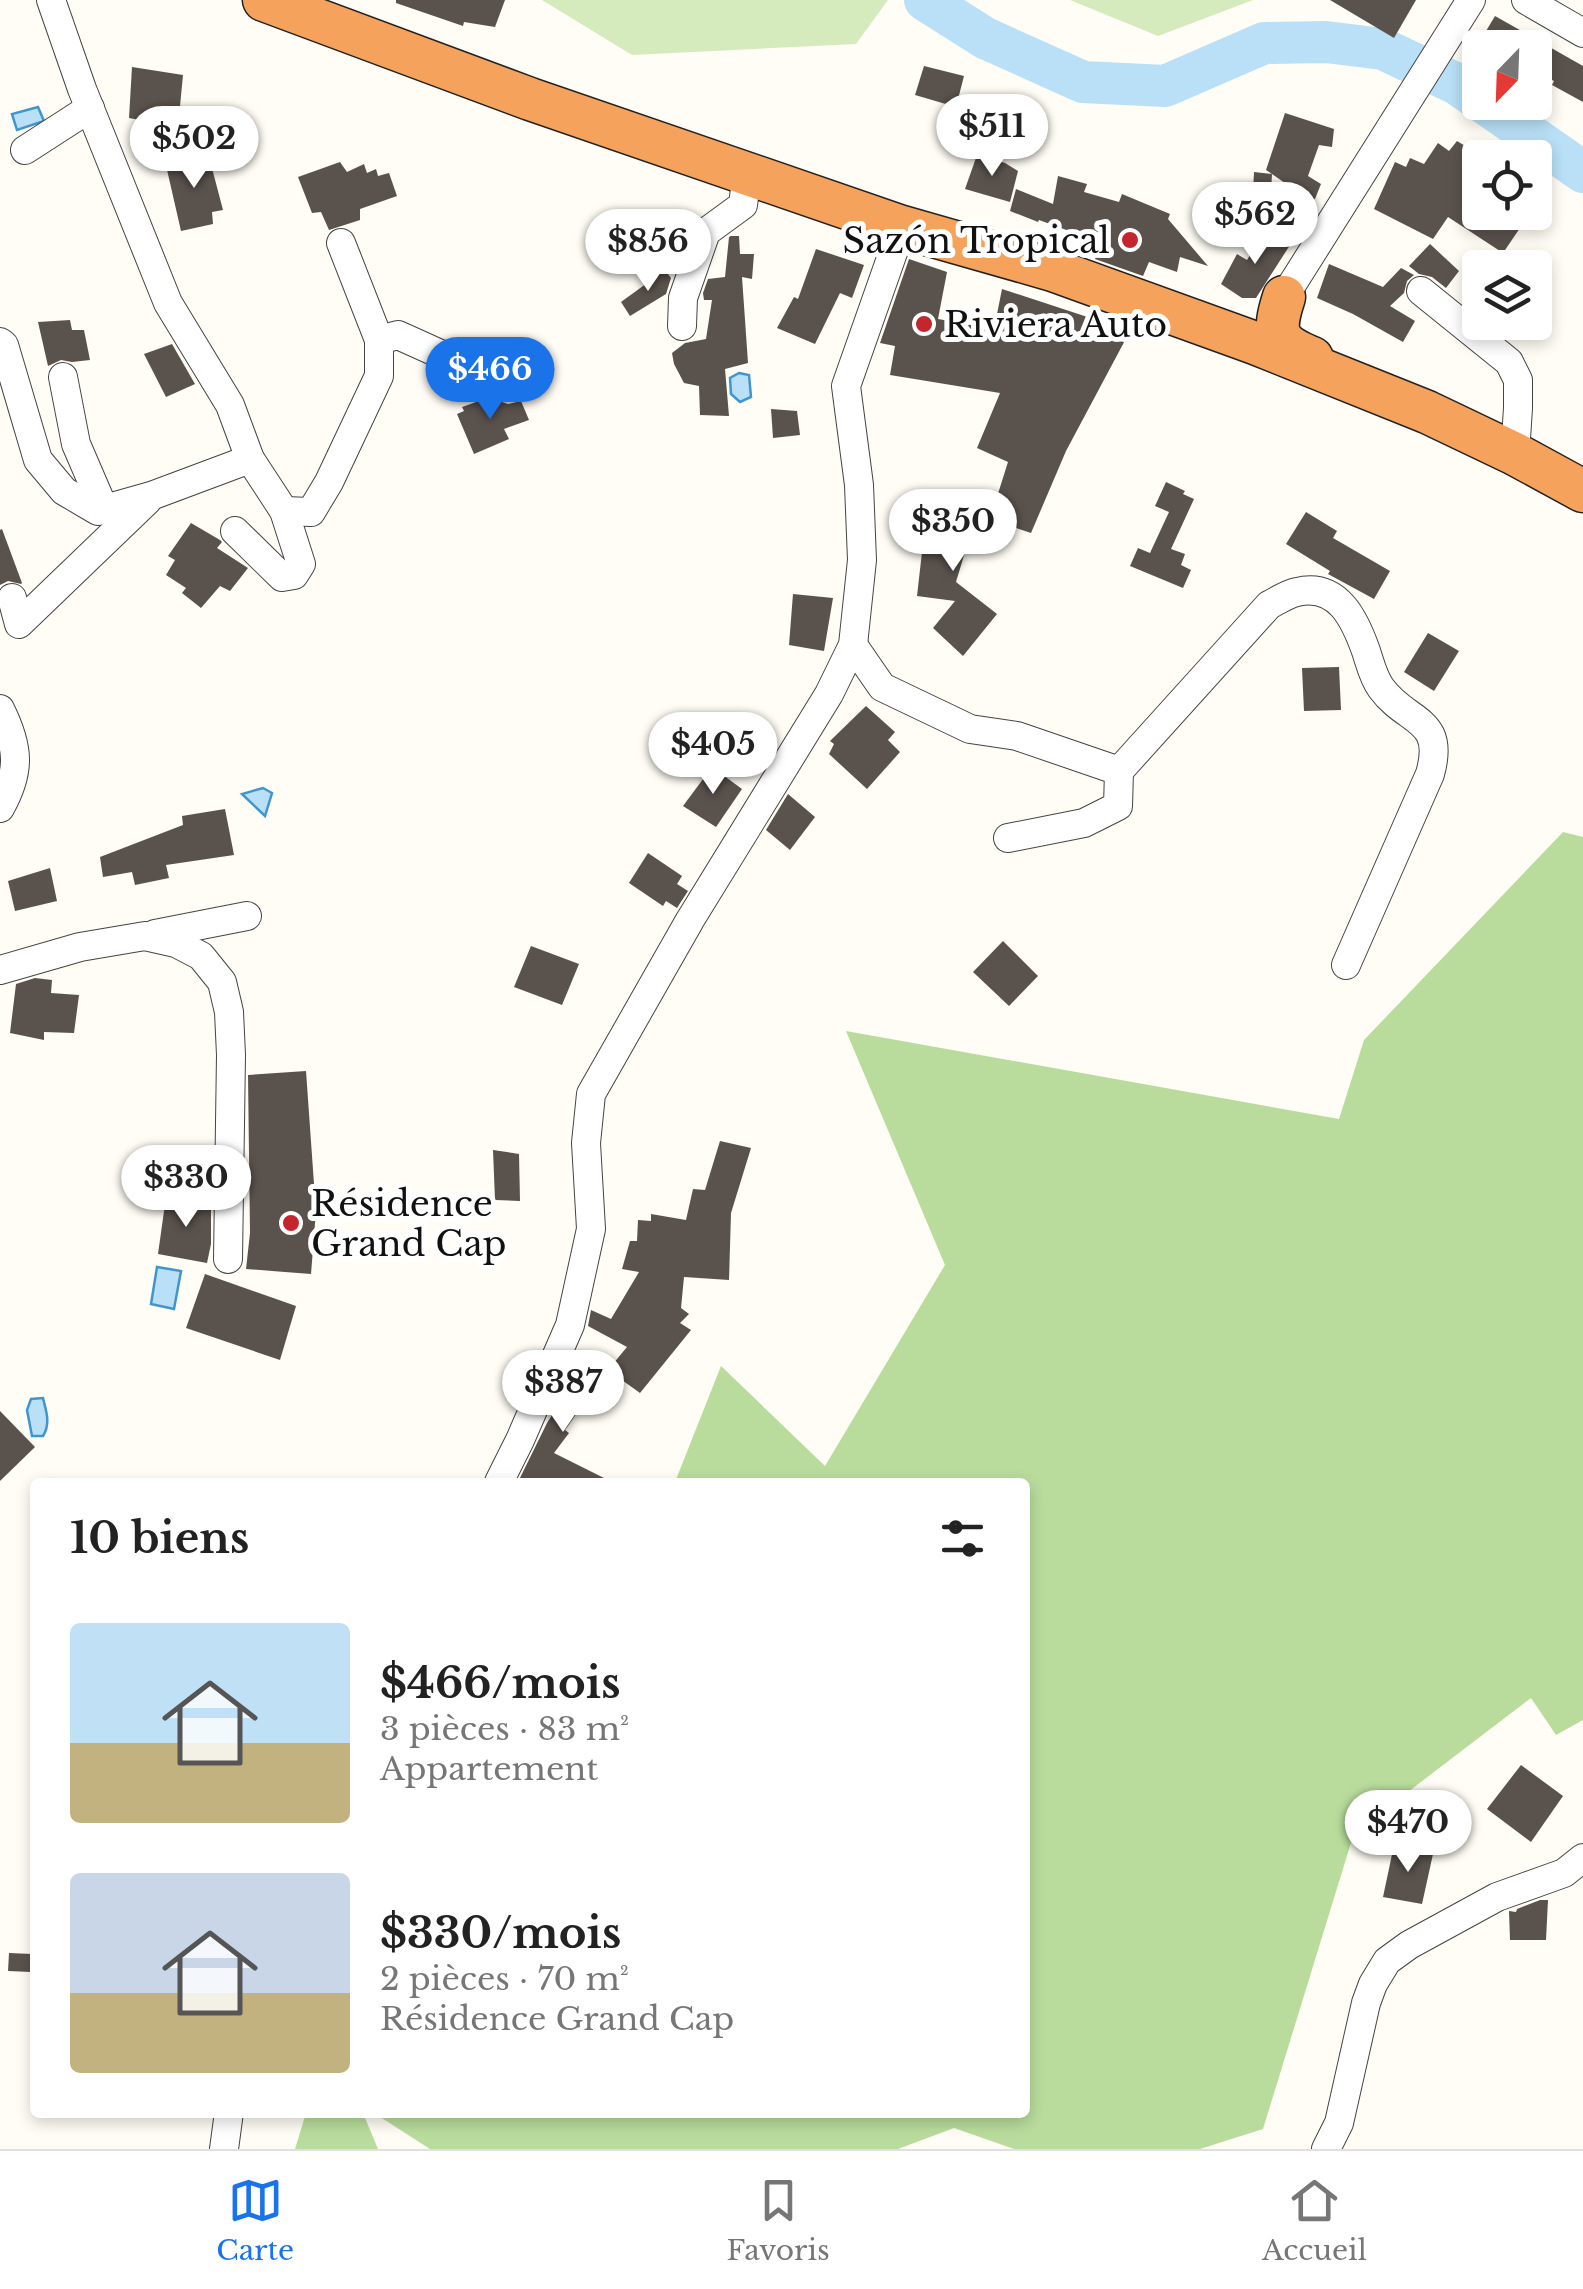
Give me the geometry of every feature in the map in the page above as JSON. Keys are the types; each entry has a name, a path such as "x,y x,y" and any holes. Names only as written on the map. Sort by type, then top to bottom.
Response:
{"highway":[{"path":"264,0 747,174 902,227 1053,270 1186,318 1427,412 1583,491"},
{"path":"966,244 1249,352 1460,439 1583,505"},
{"path":"1186,318 1199,314 1225,324 1254,327 1263,323 1284,297"},
{"path":"1284,297 1277,321 1282,342 1362,379 1368,388"}],"street":[{"path":"50,0 168,302 230,405 250,459 284,511 302,564 294,575 282,577 235,531"},
{"path":"1284,297 1471,0"},
{"path":"1526,0 1583,33"},
{"path":"25,150 90,108"},
{"path":"682,326 684,298 706,232 743,205 747,174"},
{"path":"501,1478 570,1325 591,1229 586,1143 591,1094 853,646 862,560 859,485 846,386 902,227"},
{"path":"284,511 311,512 380,376 379,340 341,243"},
{"path":"1421,291 1509,362 1518,380 1515,454"},
{"path":"379,340 398,334 449,358 506,376 511,387"},
{"path":"0,342 38,460 64,492 98,511 250,459"},
{"path":"63,377 76,444 104,509"},
{"path":"12,598 18,624 151,496"},
{"path":"1008,838 1084,823 1118,806 1118,771 1268,606 1296,592 1319,591 1341,601 1358,628 1382,690 1431,734 1435,755 1346,965"},
{"path":"853,646 882,687 917,704 970,728 1018,736 1118,771"},
{"path":"0,709 16,751 14,776 0,808"},
{"path":"0,970 80,948 247,916"},
{"path":"140,937 176,942 202,956 222,982 229,1012 230,1055 228,1258"},
{"path":"1326,2149 1339,2123 1366,2003 1387,1961 1408,1945 1497,1897 1564,1873 1583,1858"},
{"path":"224,2149 228,2118"}],"green space":[{"path":"542,0 888,0 856,44 632,55"},
{"path":"1070,0 1253,0 1158,36"},
{"path":"1563,832 1583,837 1583,1720 1556,1735 1531,1698 1354,1833 1263,2129 1200,2149 1014,2149 954,2128 898,2149 430,2149 382,2118 1030,2118 1030,1478 677,1478 721,1366 825,1466 945,1265 846,1031 1339,1119 1364,1040"},
{"path":"304,2118 365,2118 378,2149 295,2149"}],"water":[{"path":"38,107 44,121 17,130 12,114"},
{"path":"739,373 749,375 751,397 740,402 731,394 730,378"},
{"path":"263,788 272,793 265,816 242,794"},
{"path":"157,1267 181,1271 174,1309 151,1304"},
{"path":"43,1398 47,1426 43,1436 32,1436 27,1410 31,1399"}],"building":[{"path":"396,0 505,0 495,27 464,22 463,26"},
{"path":"1330,0 1416,0 1394,38"},
{"path":"1495,16 1520,30 1487,30"},
{"path":"1552,48 1583,66 1583,102 1552,85"},
{"path":"924,66 964,76 956,107 915,95"},
{"path":"132,67 183,75 178,127 129,118"},
{"path":"1285,113 1334,129 1332,147 1319,145 1308,176 1321,184 1315,199 1305,197 1266,170"},
{"path":"1457,141 1462,144 1462,226 1448,217 1433,239 1374,209 1395,162 1406,167 1410,158 1424,164 1438,143 1449,151"},
{"path":"208,153 223,210 212,212 213,224 181,231 165,161"},
{"path":"977,155 1018,171 1010,202 965,189"},
{"path":"340,162 347,172 364,164 367,173 376,169 378,176 389,173 397,196 360,209 360,220 329,230 321,212 312,213 298,177"},
{"path":"1254,172 1272,174 1271,192 1253,192"},
{"path":"1058,176 1087,184 1084,192 1119,202 1122,194 1170,214 1168,219 1208,266 1180,257 1177,272 1149,262 1143,276 1095,259 1102,243 1010,211 1016,189 1053,204"},
{"path":"1266,230 1290,245 1256,298 1242,298 1221,284 1237,254 1247,260"},
{"path":"1468,230 1519,230 1505,250 1498,250"},
{"path":"664,233 665,265 611,265 613,236"},
{"path":"731,236 739,236 740,254 754,254 752,279 742,277 748,363 725,369 729,416 700,415 699,386 684,383 672,353 685,343 706,339 712,300 704,300 703,293 708,279 725,277"},
{"path":"1430,244 1459,271 1446,288 1409,266"},
{"path":"816,249 864,265 852,298 840,293 815,344 777,328 794,297 798,299"},
{"path":"909,259 947,272 938,319 994,329 1002,289 1130,331 1066,451 1031,533 990,519 1008,462 977,448 1000,393 890,375 895,346 880,343"},
{"path":"1329,264 1383,287 1401,268 1414,275 1407,281 1404,293 1390,306 1415,321 1403,342 1317,298"},
{"path":"665,270 671,278 666,294 630,316 621,302"},
{"path":"70,320 72,330 84,330 90,360 61,360 48,366 38,322"},
{"path":"172,344 195,384 166,397 144,354"},
{"path":"496,395 508,404 521,401 529,420 504,429 509,439 474,454 457,414 464,411 462,407"},
{"path":"771,409 797,411 800,435 773,438"},
{"path":"1166,482 1194,499 1171,549 1185,554 1181,565 1191,570 1183,588 1130,566 1138,548 1150,553 1169,512 1155,506"},
{"path":"934,502 981,507 970,553 965,552 956,582 997,614 963,656 933,628 955,601 917,596"},
{"path":"1306,512 1337,531 1333,538 1390,571 1374,599 1328,574 1330,571 1286,544"},
{"path":"191,523 220,540 217,548 248,568 230,591 220,586 201,608 182,593 186,588 166,575 175,560 168,556"},
{"path":"2,529 21,584 8,581 0,585"},
{"path":"793,594 833,598 824,651 789,645"},
{"path":"1428,633 1459,651 1434,691 1404,672"},
{"path":"1339,667 1341,710 1304,711 1302,668"},
{"path":"866,706 895,732 888,740 900,752 867,789 829,754 834,744 830,741"},
{"path":"712,767 742,789 716,827 683,806"},
{"path":"788,794 815,817 790,850 766,830"},
{"path":"225,809 234,855 166,865 169,878 135,885 132,872 103,877 100,857 183,825 182,816"},
{"path":"648,853 682,876 677,884 688,891 677,908 666,901 663,906 629,883"},
{"path":"50,868 57,901 15,911 8,881"},
{"path":"1003,941 1038,976 1009,1006 973,972"},
{"path":"531,946 579,964 562,1005 514,987"},
{"path":"35,978 52,980 51,993 79,995 74,1033 44,1032 44,1040 10,1033 16,984"},
{"path":"306,1071 314,1184 318,1185 311,1274 246,1269 250,1233 248,1075"},
{"path":"720,1141 751,1148 731,1213 729,1280 684,1277 681,1308 689,1314 680,1323 691,1330 640,1393 608,1370 627,1347 588,1326 591,1310 611,1319 639,1272 622,1269 630,1241 637,1241 638,1220 651,1221 651,1214 686,1220 693,1189 705,1190"},
{"path":"493,1150 519,1154 520,1201 495,1200"},
{"name":"Résidence Grand Cap","path":"166,1197 211,1205 207,1263 158,1254"},
{"name":"Résidence Grand Cap","path":"205,1274 296,1306 280,1360 186,1328"},
{"path":"579,1362 602,1377 554,1453 604,1478 520,1478 559,1404 555,1402"},
{"path":"0,1411 35,1447 0,1481"},
{"path":"1521,1765 1563,1796 1531,1842 1487,1809"},
{"path":"1394,1845 1433,1854 1422,1904 1383,1897"},
{"path":"1548,1900 1546,1940 1510,1940 1509,1911 1516,1912"},
{"path":"9,1953 30,1954 30,1972 8,1971"}],"waterway":[{"path":"925,0 985,38 1083,82 1165,86 1264,43 1326,42 1383,49 1462,87"},
{"path":"1509,120 1583,172"}],"place":[{"name":"Sazón Tropical","path":"1130,240"},
{"name":"Riviera Auto","path":"924,324"},
{"name":"Résidence Grand Cap","path":"291,1223"}]}
